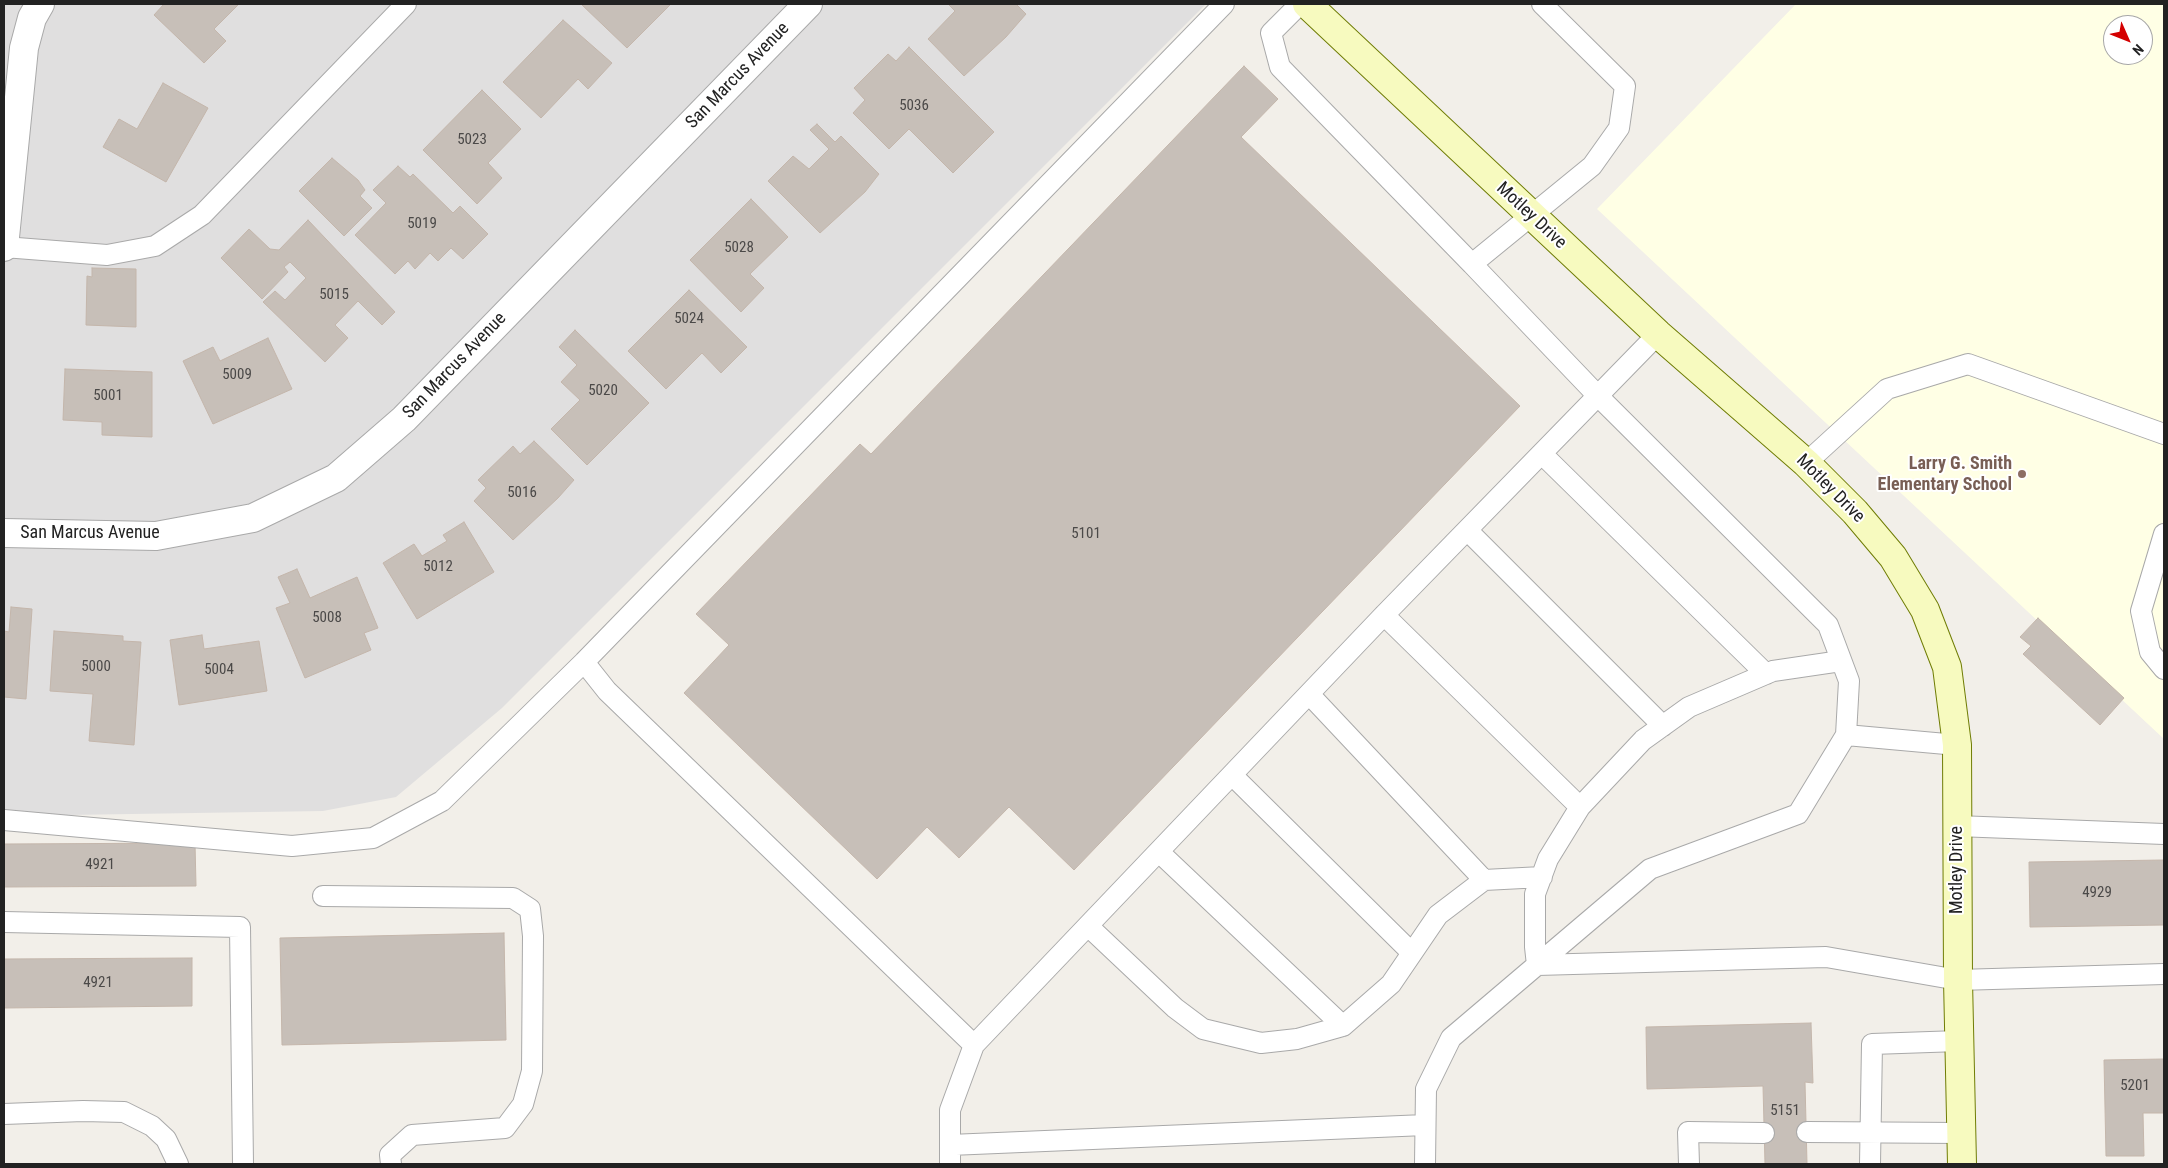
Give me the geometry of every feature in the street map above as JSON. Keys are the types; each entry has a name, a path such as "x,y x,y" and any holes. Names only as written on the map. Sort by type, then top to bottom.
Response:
{"street":[{"path":"4,247 24,48 32,18 40,4"},
{"name":"San Marcus Avenue","path":"4,533 156,536 253,518 336,478 404,419 808,4"},
{"name":"Motley Drive","path":"1307,4 1658,334 1806,463 1855,512 1893,557 1925,610 1946,667 1957,745 1958,980 1962,1164"}],"lane":[{"path":"4,247 106,255 155,246 202,215 406,4"},
{"path":"4,820 292,846 374,838 442,801 584,662 1224,4"},
{"path":"1300,4 1271,33 1280,67 1598,396 1828,625 1849,681 1846,735 1798,814 1650,869 1451,1038 1426,1089 1425,1164"},
{"path":"1472,264 1592,166 1619,128 1626,86 1542,4"},
{"path":"1425,1125 950,1154 950,1110 974,1046 1384,615 1658,334"},
{"path":"1806,463 1887,389 1968,364 2164,434"},
{"path":"1542,454 1766,674"},
{"path":"1467,530 1663,726"},
{"path":"2164,534 2141,611 2150,652 2164,669"},
{"path":"1384,615 1580,807"},
{"path":"1538,965 1535,946 1535,894 1548,859 1580,807 1643,740 1689,707 1773,671 1841,661"},
{"path":"584,662 607,691 974,1046"},
{"path":"1309,694 1484,880"},
{"path":"1846,735 1957,745"},
{"path":"1232,775 1412,953"},
{"path":"1957,826 2164,834"},
{"path":"1159,852 1343,1026"},
{"path":"1088,926 1175,1008 1204,1029 1261,1044 1297,1039 1343,1026 1391,984 1438,915 1484,880 1542,877"},
{"path":"323,896 513,898 530,909 533,936 532,1071 523,1104 506,1128 412,1135 390,1155 391,1164"},
{"path":"4,922 240,927 244,1164"},
{"path":"1538,965 1826,957 1958,980 2164,974"},
{"path":"1870,1164 1872,1044 1959,1041"},
{"path":"4,1114 82,1111 124,1112 152,1126 166,1139 178,1164"},
{"path":"1689,1164 1688,1132 1764,1133"},
{"path":"1806,1132 1961,1133"}],"shaded area":[{"path":"4,4 1206,4 502,708 396,797 323,811 4,816"},
{"name":"Larry G. Smith Elementary School","path":"1796,4 2164,4 2164,739 1597,209"}],"building":[{"path":"164,4 239,4 214,29 226,41 204,63 154,15"},
{"path":"581,4 671,4 627,48"},
{"path":"948,4 1016,4 1026,14 1006,37 964,76 928,39 955,11"},
{"path":"563,20 612,63 588,89 578,79 541,118 503,82"},
{"path":"909,47 994,132 953,173 909,129 889,149 853,113 865,100 854,88 888,54 896,61"},
{"path":"1244,66 1278,99 1241,137 1520,406 1074,870 1009,807 959,858 927,827 877,879 684,693 729,645 696,614 860,444 871,454"},
{"path":"163,83 208,108 166,182 103,147 119,119 137,129"},
{"path":"482,90 521,129 488,163 502,178 477,204 423,150"},
{"path":"817,124 835,142 841,136 879,174 865,192 820,233 768,181 793,156 809,169 829,149 810,130"},
{"path":"332,158 358,180 365,190 360,196 372,208 344,236 299,191"},
{"path":"398,166 410,177 413,174 453,213 460,206 488,234 463,259 451,248 438,261 430,253 415,269 408,261 395,274 355,235 386,203 373,190"},
{"path":"751,199 788,237 750,274 764,288 741,312 690,260"},
{"path":"308,220 395,312 382,325 358,301 335,325 348,338 325,362 263,302 275,291 285,300 306,278 290,262 284,267 288,272 262,299 221,258 249,229 270,249 279,250"},
{"path":"92,268 136,269 136,327 86,325 87,276 92,277"},
{"path":"689,290 747,347 721,373 702,353 666,389 628,351"},
{"path":"575,330 649,403 587,465 551,429 580,400 561,382 577,365 559,347"},
{"path":"268,338 292,389 213,424 183,361 213,347 220,361"},
{"path":"65,369 152,372 152,437 102,435 102,422 63,420"},
{"path":"534,441 574,480 558,498 513,540 474,501 486,488 478,480 513,446 520,454"},
{"path":"464,522 494,572 417,619 383,563 414,544 422,556 447,541 443,535"},
{"path":"297,569 310,598 357,577 378,628 364,633 371,650 305,678 276,608 290,603 278,577"},
{"path":"11,607 32,609 26,699 4,697 4,631 9,632"},
{"path":"2038,618 2124,698 2100,725 2023,654 2031,646 2020,637"},
{"path":"54,631 123,636 123,641 141,642 134,745 89,741 93,694 50,691"},
{"path":"202,635 204,649 259,641 267,691 179,705 170,640"},
{"path":"195,843 196,886 4,887 4,844"},
{"path":"2164,860 2164,925 2030,927 2029,862"},
{"path":"504,933 506,1040 282,1045 280,938"},
{"path":"192,958 192,1006 4,1008 4,959"},
{"path":"1811,1023 1813,1083 1805,1082 1807,1164 1765,1164 1763,1086 1647,1089 1646,1027"},
{"path":"2164,1059 2164,1113 2143,1113 2144,1156 2106,1156 2104,1060"}],"place":[{"name":"Larry G. Smith Elementary School","path":"2022,474"}]}
